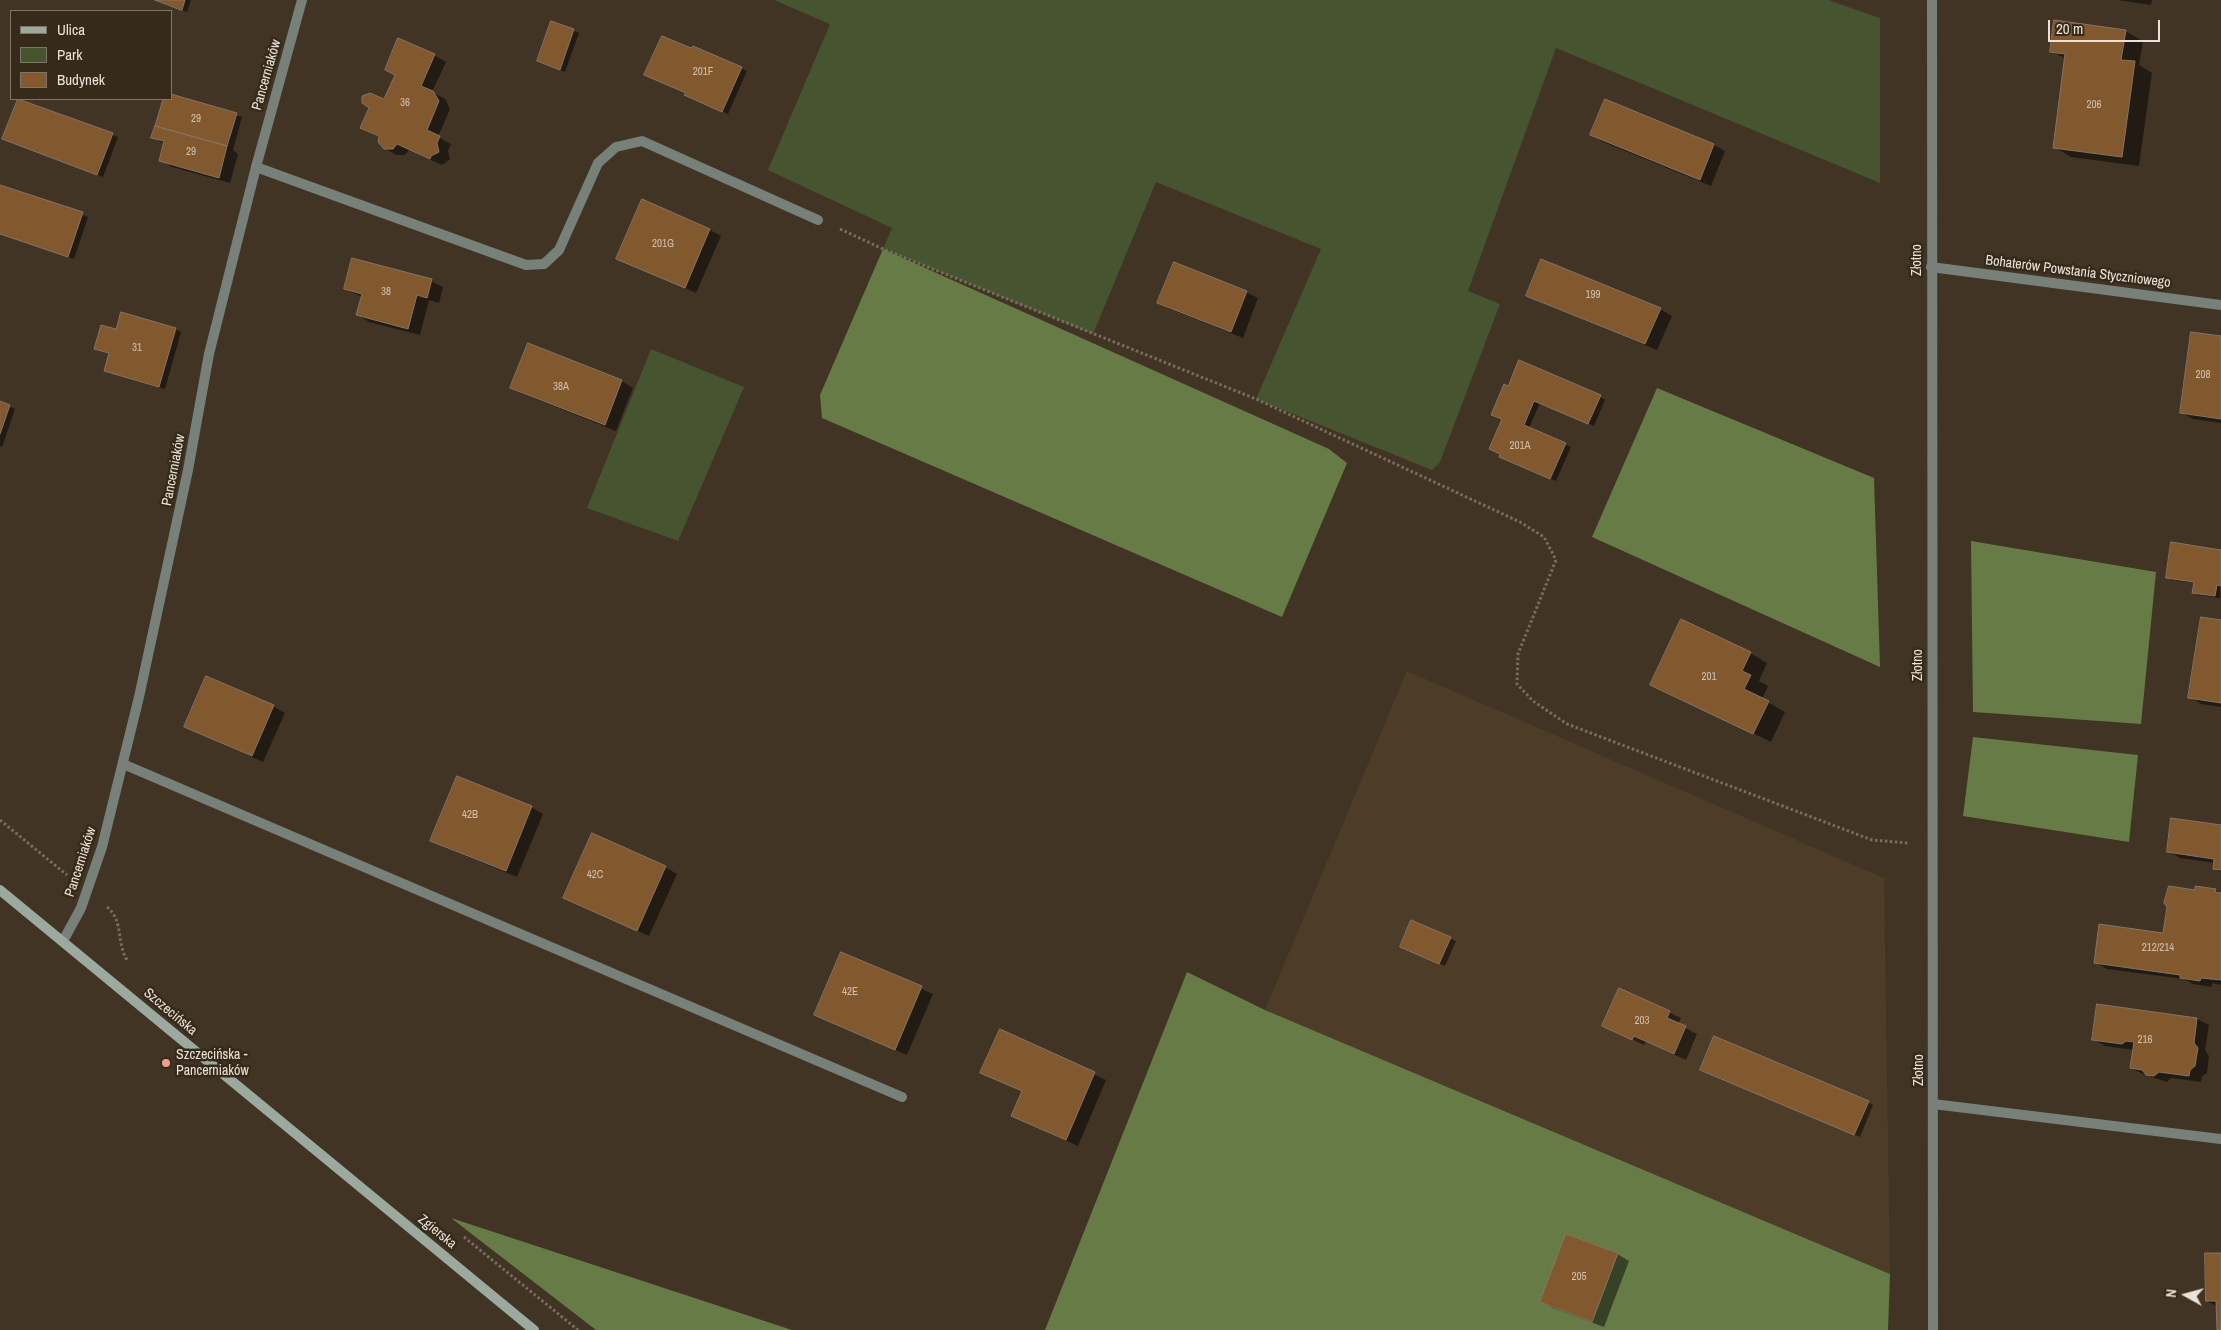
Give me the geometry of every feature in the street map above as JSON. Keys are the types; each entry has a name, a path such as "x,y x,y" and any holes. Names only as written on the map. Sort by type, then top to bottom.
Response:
{"main road":[{"name":"Szczecińska","path":"0,890 322,1156"},
{"name":"Zgierska","path":"322,1156 534,1330"}],"street":[{"name":"Pancerniaków","path":"63,941 72,928 87,892 102,847 188,470 210,354 256,167 302,0"},
{"name":"Złotno","path":"1932,0 1933,1330"},
{"path":"256,167 526,265 544,264 558,250 598,163 616,147 642,141 818,220"},
{"name":"Bohaterów Powstania Styczniowego","path":"1931,267 2221,305"},
{"path":"122,764 902,1097"},
{"path":"1932,1104 2221,1139"}],"path":[{"path":"818,220 892,252 1256,399 1520,522 1544,537 1556,560 1518,654 1517,684 1533,702 1567,724 1872,840 1932,842"},
{"path":"0,820 116,917 122,951 127,960 134,966"},
{"path":"462,1235 578,1330"}],"shaded area":[{"path":"1407,671 1884,878 1890,1274 1265,1010"}],"green space":[{"path":"774,0 1828,0 1880,18 1880,183 1556,48 1468,291 1500,304 1440,462 1432,470 1256,399 1321,249 1156,182 1093,334 883,249 892,228 768,170 830,24"},
{"path":"883,249 1329,449 1347,463 1282,617 822,418 820,395"},
{"path":"651,349 744,387 678,541 587,508"},
{"path":"1657,388 1874,478 1880,667 1592,537"},
{"path":"1971,541 2156,572 2141,724 1973,712"},
{"path":"1973,737 2138,755 2129,842 1963,816"},
{"path":"1187,972 1265,1010 1890,1274 1888,1330 1045,1330"},
{"path":"451,1218 792,1330 596,1330"}],"building":[{"path":"155,0 185,0 182,10"},
{"path":"2054,20 2126,30 2121,60 2135,61 2122,157 2053,148 2065,54 2050,52"},
{"path":"551,21 574,29 560,70 537,61"},
{"path":"662,36 691,48 693,46 742,67 722,112 684,95 686,93 644,75"},
{"path":"398,38 435,54 421,86 433,91 439,101 427,130 440,136 437,143 439,152 431,156 430,159 397,144 393,149 384,149 378,142 379,136 360,128 369,108 362,103 362,96 370,93 384,99 395,75 385,70"},
{"path":"172,94 237,113 227,146 155,126 163,100 172,100"},
{"path":"1605,99 1714,144 1700,180 1590,135"},
{"path":"18,100 113,133 97,175 2,139"},
{"path":"155,126 227,146 219,178 159,161 164,141 151,138"},
{"path":"0,185 83,212 68,257 0,234"},
{"path":"642,199 710,229 685,288 616,259"},
{"path":"352,258 432,279 427,298 417,295 408,329 356,315 362,294 344,289"},
{"path":"1541,259 1661,308 1645,344 1526,296"},
{"path":"1174,262 1247,291 1231,332 1157,303"},
{"path":"121,312 176,328 159,387 104,371 109,353 94,349 101,325 116,329"},
{"path":"2191,332 2221,336 2221,419 2180,413"},
{"path":"528,343 622,380 605,425 510,388"},
{"path":"1519,360 1601,395 1588,424 1534,401 1524,425 1566,443 1550,479 1499,457 1500,454 1489,449 1502,419 1491,415 1504,384 1508,386"},
{"path":"0,401 10,405 0,434"},
{"path":"2171,542 2221,550 2221,586 2217,585 2215,596 2192,593 2194,582 2166,578"},
{"path":"2201,617 2221,620 2221,703 2188,698"},
{"path":"1681,619 1751,652 1742,671 1751,675 1744,689 1769,701 1753,734 1650,685"},
{"path":"206,676 274,705 252,756 184,727"},
{"path":"457,776 532,806 506,871 430,841"},
{"path":"2171,818 2221,825 2221,870 2213,869 2214,859 2167,852"},
{"path":"592,833 666,866 637,931 563,898"},
{"path":"2169,886 2195,890 2195,886 2216,889 2215,892 2221,893 2221,980 2201,978 2200,981 2180,978 2180,975 2094,963 2099,924 2163,933 2167,907 2164,903"},
{"path":"1411,920 1451,937 1439,964 1400,947"},
{"path":"841,952 922,986 895,1050 814,1015"},
{"path":"1619,988 1670,1011 1667,1018 1686,1026 1674,1054 1634,1036 1632,1040 1602,1026"},
{"path":"2097,1004 2197,1018 2194,1043 2198,1048 2195,1066 2190,1070 2189,1076 2159,1072 2154,1076 2146,1075 2142,1070 2130,1068 2134,1042 2126,1041 2122,1044 2092,1040"},
{"path":"1000,1029 1095,1072 1066,1140 1011,1116 1022,1091 980,1073"},
{"path":"1714,1036 1869,1101 1854,1135 1700,1070"},
{"path":"1566,1234 1618,1253 1592,1322 1540,1302"},
{"path":"2205,1253 2221,1253 2221,1330 2217,1330 2216,1301 2206,1301"}],"place":[{"name":"Szczecińska - Pancerniaków","path":"166,1063"}]}
